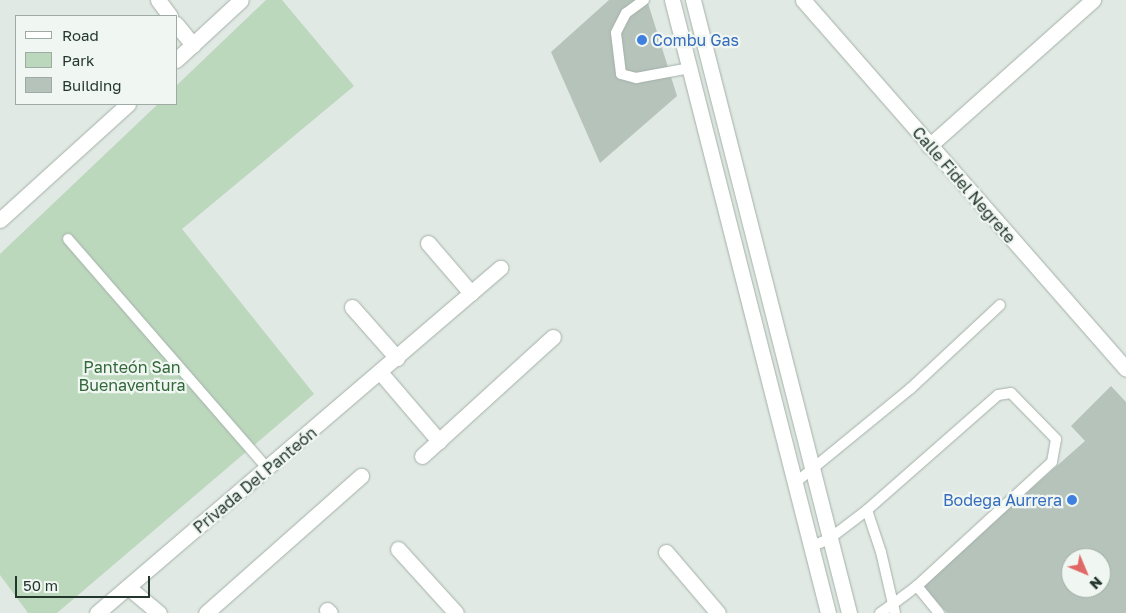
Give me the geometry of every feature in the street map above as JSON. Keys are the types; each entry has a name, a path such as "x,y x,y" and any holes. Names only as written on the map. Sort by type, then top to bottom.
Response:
{"street":[{"path":"158,0 169,15"},
{"path":"178,58 241,0"},
{"path":"672,0 828,613"},
{"path":"693,0 849,613"},
{"name":"Calle Fidel Negrete","path":"803,0 1126,369"},
{"path":"929,146 1093,0"},
{"path":"178,27 193,46"},
{"path":"0,220 127,105"},
{"path":"428,243 471,293"},
{"name":"Privada Del Panteón","path":"97,613 129,588 500,268"},
{"path":"352,307 397,358"},
{"path":"422,456 553,338"},
{"path":"380,372 439,441"},
{"path":"206,613 361,476"},
{"path":"398,549 456,613"},
{"path":"666,552 718,613"},
{"path":"129,588 159,613"}],"lane":[{"path":"644,0 626,13 616,33 621,74 636,78 690,68"},
{"path":"68,239 268,469"},
{"path":"795,483 812,467 910,389 1000,305"},
{"path":"812,546 829,539 867,510 998,395 1017,396 1056,439 1052,462 894,609 880,613"},
{"path":"867,510 894,609"},
{"path":"917,586 939,613"}],"green space":[{"name":"Panteón San Buenaventura","path":"266,0 282,0 354,86 182,229 314,394 57,613 28,613 0,575 0,254 157,105 178,105 178,84"}],"building":[{"path":"609,0 647,0 677,96 600,163 551,52"},
{"name":"Bodega Aurrera","path":"1111,386 1126,402 1126,613 947,613 922,585 1085,441 1071,426"}],"place":[{"name":"Combu Gas","path":"642,40"},
{"name":"Bodega Aurrera","path":"1072,500"}]}
